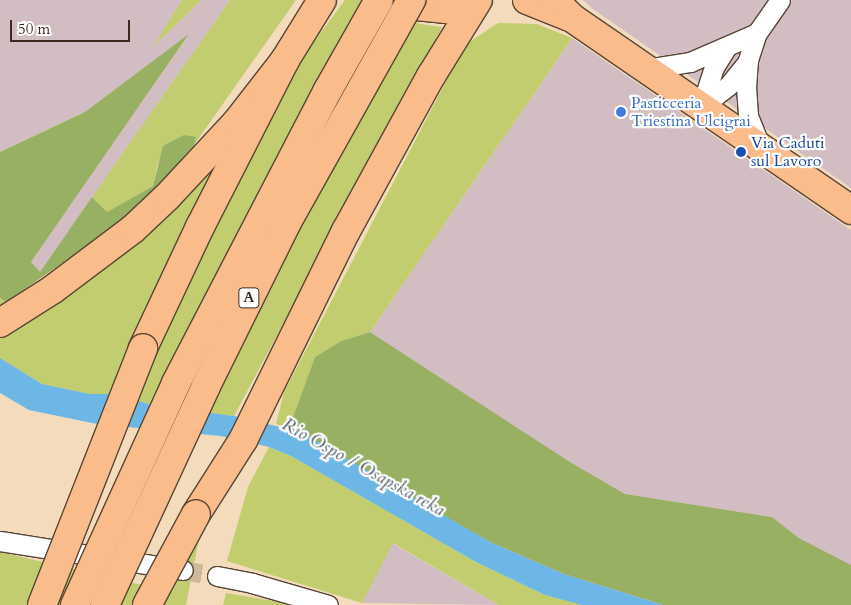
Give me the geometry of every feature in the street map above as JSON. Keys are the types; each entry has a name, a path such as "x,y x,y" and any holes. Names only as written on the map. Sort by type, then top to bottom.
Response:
{"main road":[{"path":"42,605 143,348 200,227 285,60 322,0"},
{"name":"A","path":"75,605 176,383 328,90 379,0"},
{"path":"404,0 416,6 446,8 477,0"},
{"name":"A","path":"104,605 206,386 286,224 411,0"},
{"path":"147,605 196,514 243,440 346,231 431,76 477,0"},
{"path":"527,0 563,9 646,69 851,210"},
{"path":"2,322 52,290 133,229 236,123 285,60"}],"street":[{"path":"761,148 748,115 746,88 748,60 757,33 780,0"},
{"path":"646,69 690,62 757,33"},
{"path":"701,107 714,67 726,48"},
{"path":"701,107 728,86 748,60"},
{"path":"0,540 183,570"},
{"path":"217,576 252,583 328,605"}],"shaded area":[{"path":"0,0 182,0 154,46 201,0 230,0 40,272 31,262 188,36 85,112 0,152"},
{"path":"583,0 851,0 851,188 593,9"},
{"path":"572,38 851,230 851,565 799,538 772,517 625,494 570,462 370,332"},
{"path":"392,543 499,605 362,603"}],"green space":[{"path":"182,0 201,0 153,47"},
{"path":"230,0 296,0 194,145 196,137 158,162 153,186 107,212 92,197"},
{"path":"345,0 373,0 389,11 420,24 442,27 234,416 151,405 120,394 90,394 42,384 0,358 0,298 6,302 5,311 225,153 130,345 156,354 248,159 307,51"},
{"path":"498,23 537,24 572,38 370,332 341,341 315,357 289,428 276,424 284,392 465,45"},
{"path":"189,34 31,262 40,272 92,197 107,212 153,186 163,146 184,135 196,137 194,145 155,189 110,230 6,302 0,298 0,152 85,112"},
{"path":"370,332 570,462 625,494 772,517 799,538 851,565 851,605 663,605 564,574 490,542 289,428 315,357 341,341"},
{"path":"269,447 291,456 476,562 545,595 582,605 499,605 393,543 362,603 227,561 248,487"},
{"path":"200,534 186,605 0,605 0,552 172,592"},
{"path":"226,593 279,602 288,605 223,605"}],"water":[{"path":"0,358 42,384 90,394 120,394 151,405 234,416 301,432 490,542 564,574 663,605 582,605 545,595 476,562 291,456 269,447 221,436 97,424 29,410 0,393"}],"tunnel":[{"path":"183,570 217,576"}],"place":[{"name":"Pasticceria Triestina Ulcigrai","path":"621,112"},
{"name":"Via Caduti sul Lavoro","path":"741,152"}],"water label":[{"name":"Rio Ospo / Osapska reka","path":"363,468"}]}
